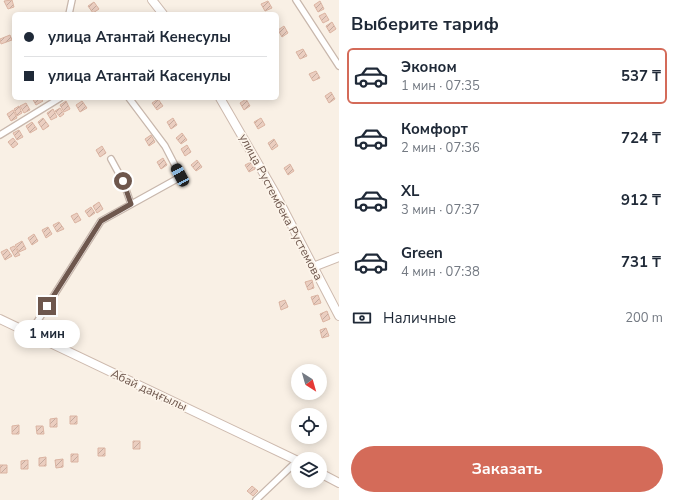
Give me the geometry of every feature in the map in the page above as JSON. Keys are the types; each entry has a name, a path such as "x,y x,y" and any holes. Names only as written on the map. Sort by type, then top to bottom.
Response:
{"street":[{"path":"69,12 72,0"},
{"path":"152,0 161,12"},
{"path":"296,0 339,66"},
{"path":"0,134 57,100"},
{"path":"30,333 101,221 175,180 180,175 165,146 130,100"},
{"name":"улица Рустембека Рустемова","path":"221,100 250,149 339,316"},
{"path":"111,159 123,181 131,204"},
{"path":"314,267 339,257"},
{"name":"Абай даңғылы","path":"0,319 291,458"},
{"path":"256,500 291,468"},
{"path":"327,477 339,483"}],"building":[{"path":"12,0 14,7 8,9 4,1"},
{"path":"268,1 272,8 265,11 261,4"},
{"path":"320,1 324,9 318,12 314,5"},
{"path":"94,2 99,9 92,12 88,6"},
{"path":"325,13 329,20 323,23 319,16"},
{"path":"332,22 336,29 330,33 326,26"},
{"path":"284,26 288,33 282,37 279,29"},
{"path":"10,35 12,40 1,44 0,39"},
{"path":"303,49 307,56 300,59 296,52"},
{"path":"316,71 320,78 313,81 309,74"},
{"path":"331,92 335,99 329,103 325,96"},
{"path":"33,100 43,101 36,105"},
{"path":"159,100 163,106 157,110 152,103"},
{"path":"247,100 250,106 244,110 240,103"},
{"path":"66,101 70,109 64,112 60,105"},
{"path":"82,101 87,108 80,112 76,105"},
{"path":"26,103 30,110 24,113 20,106"},
{"path":"19,106 22,113 17,116 14,109"},
{"path":"60,108 64,114 60,117 55,111"},
{"path":"53,109 57,117 51,120 47,113"},
{"path":"13,110 17,118 11,121 7,114"},
{"path":"43,118 49,126 43,130 38,122"},
{"path":"173,118 177,125 171,129 167,122"},
{"path":"261,118 265,125 258,129 254,122"},
{"path":"32,122 37,129 30,133 26,126"},
{"path":"19,130 23,137 17,140 13,133"},
{"path":"182,133 187,140 181,144 176,138"},
{"path":"151,135 155,142 149,146 145,139"},
{"path":"13,138 18,144 13,148 8,142"},
{"path":"274,139 278,146 272,150 268,143"},
{"path":"187,145 191,152 185,156 181,149"},
{"path":"102,146 106,153 100,157 96,150"},
{"path":"163,158 167,165 161,169 157,162"},
{"path":"197,160 202,167 196,171 191,165"},
{"path":"251,162 255,169 249,172 245,165"},
{"path":"290,164 294,171 288,175 284,168"},
{"path":"99,202 103,209 97,213 93,206"},
{"path":"91,207 95,213 89,217 85,211"},
{"path":"77,213 81,220 75,223 71,216"},
{"path":"59,222 64,229 57,232 53,225"},
{"path":"48,227 52,234 46,238 42,230"},
{"path":"34,234 38,241 32,245 28,238"},
{"path":"22,241 26,249 19,252 15,245"},
{"path":"14,246 20,255 15,257 10,248"},
{"path":"7,249 12,256 5,260 1,252"},
{"path":"312,280 314,288 308,290 305,282"},
{"path":"318,295 321,303 314,305 311,297"},
{"path":"285,300 288,307 281,310 279,302"},
{"path":"327,311 330,319 323,322 320,314"},
{"path":"326,328 329,336 322,338 320,330"},
{"path":"70,416 77,416 77,424 70,424"},
{"path":"57,418 57,427 50,427 50,419"},
{"path":"19,425 19,434 12,434 12,426"},
{"path":"36,426 43,426 44,434 37,434"},
{"path":"133,441 140,441 140,449 133,449"},
{"path":"98,448 105,448 105,456 98,456"},
{"path":"71,454 78,454 78,462 71,462"},
{"path":"46,457 46,466 39,466 39,458"},
{"path":"63,459 63,467 56,468 55,460"},
{"path":"28,460 28,469 21,469 21,461"},
{"path":"0,465 7,465 7,473 0,473"},
{"path":"252,486 258,491 253,496 247,491"}],"route":[{"path":"47,306 101,221 131,204 123,181"}]}
